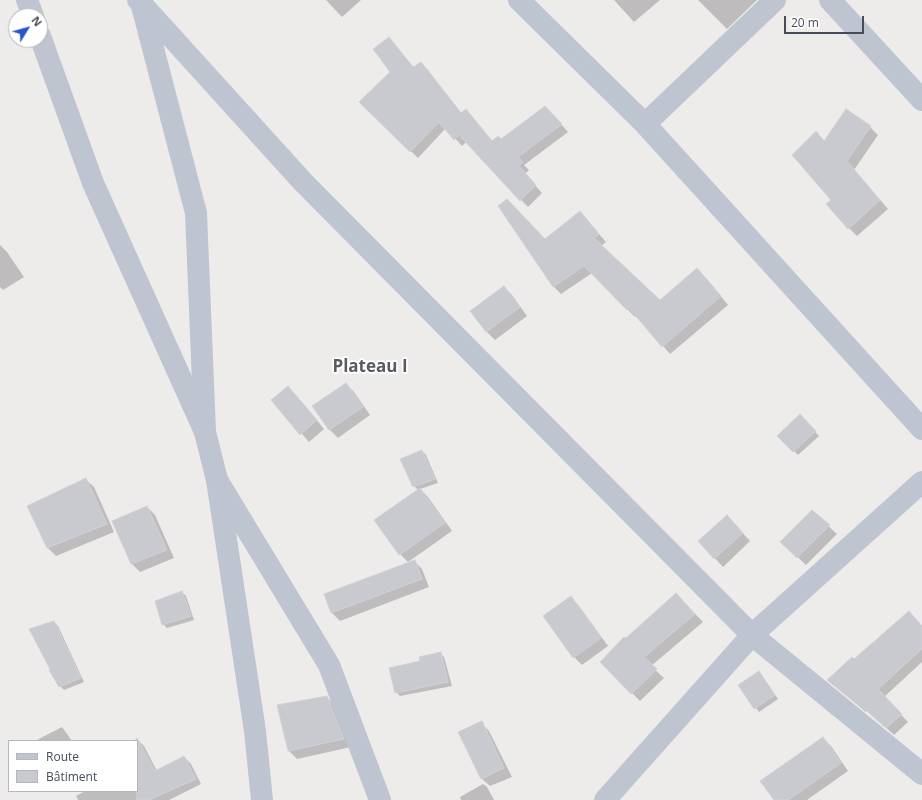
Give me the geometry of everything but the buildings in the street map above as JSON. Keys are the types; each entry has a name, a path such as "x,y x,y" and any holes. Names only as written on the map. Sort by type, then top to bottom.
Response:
{"street":[{"path":"519,0 645,124 922,429"},
{"path":"645,124 775,0"},
{"path":"830,0 922,100"},
{"path":"141,1 196,213 205,432 216,480 255,730 262,800"},
{"path":"141,1 303,182 752,635 922,774"},
{"path":"44,48 94,183 205,432"},
{"path":"216,480 329,665 380,800"},
{"path":"605,800 752,635 922,482"}],"district":[{"name":"Plateau I","path":"370,367"}]}
